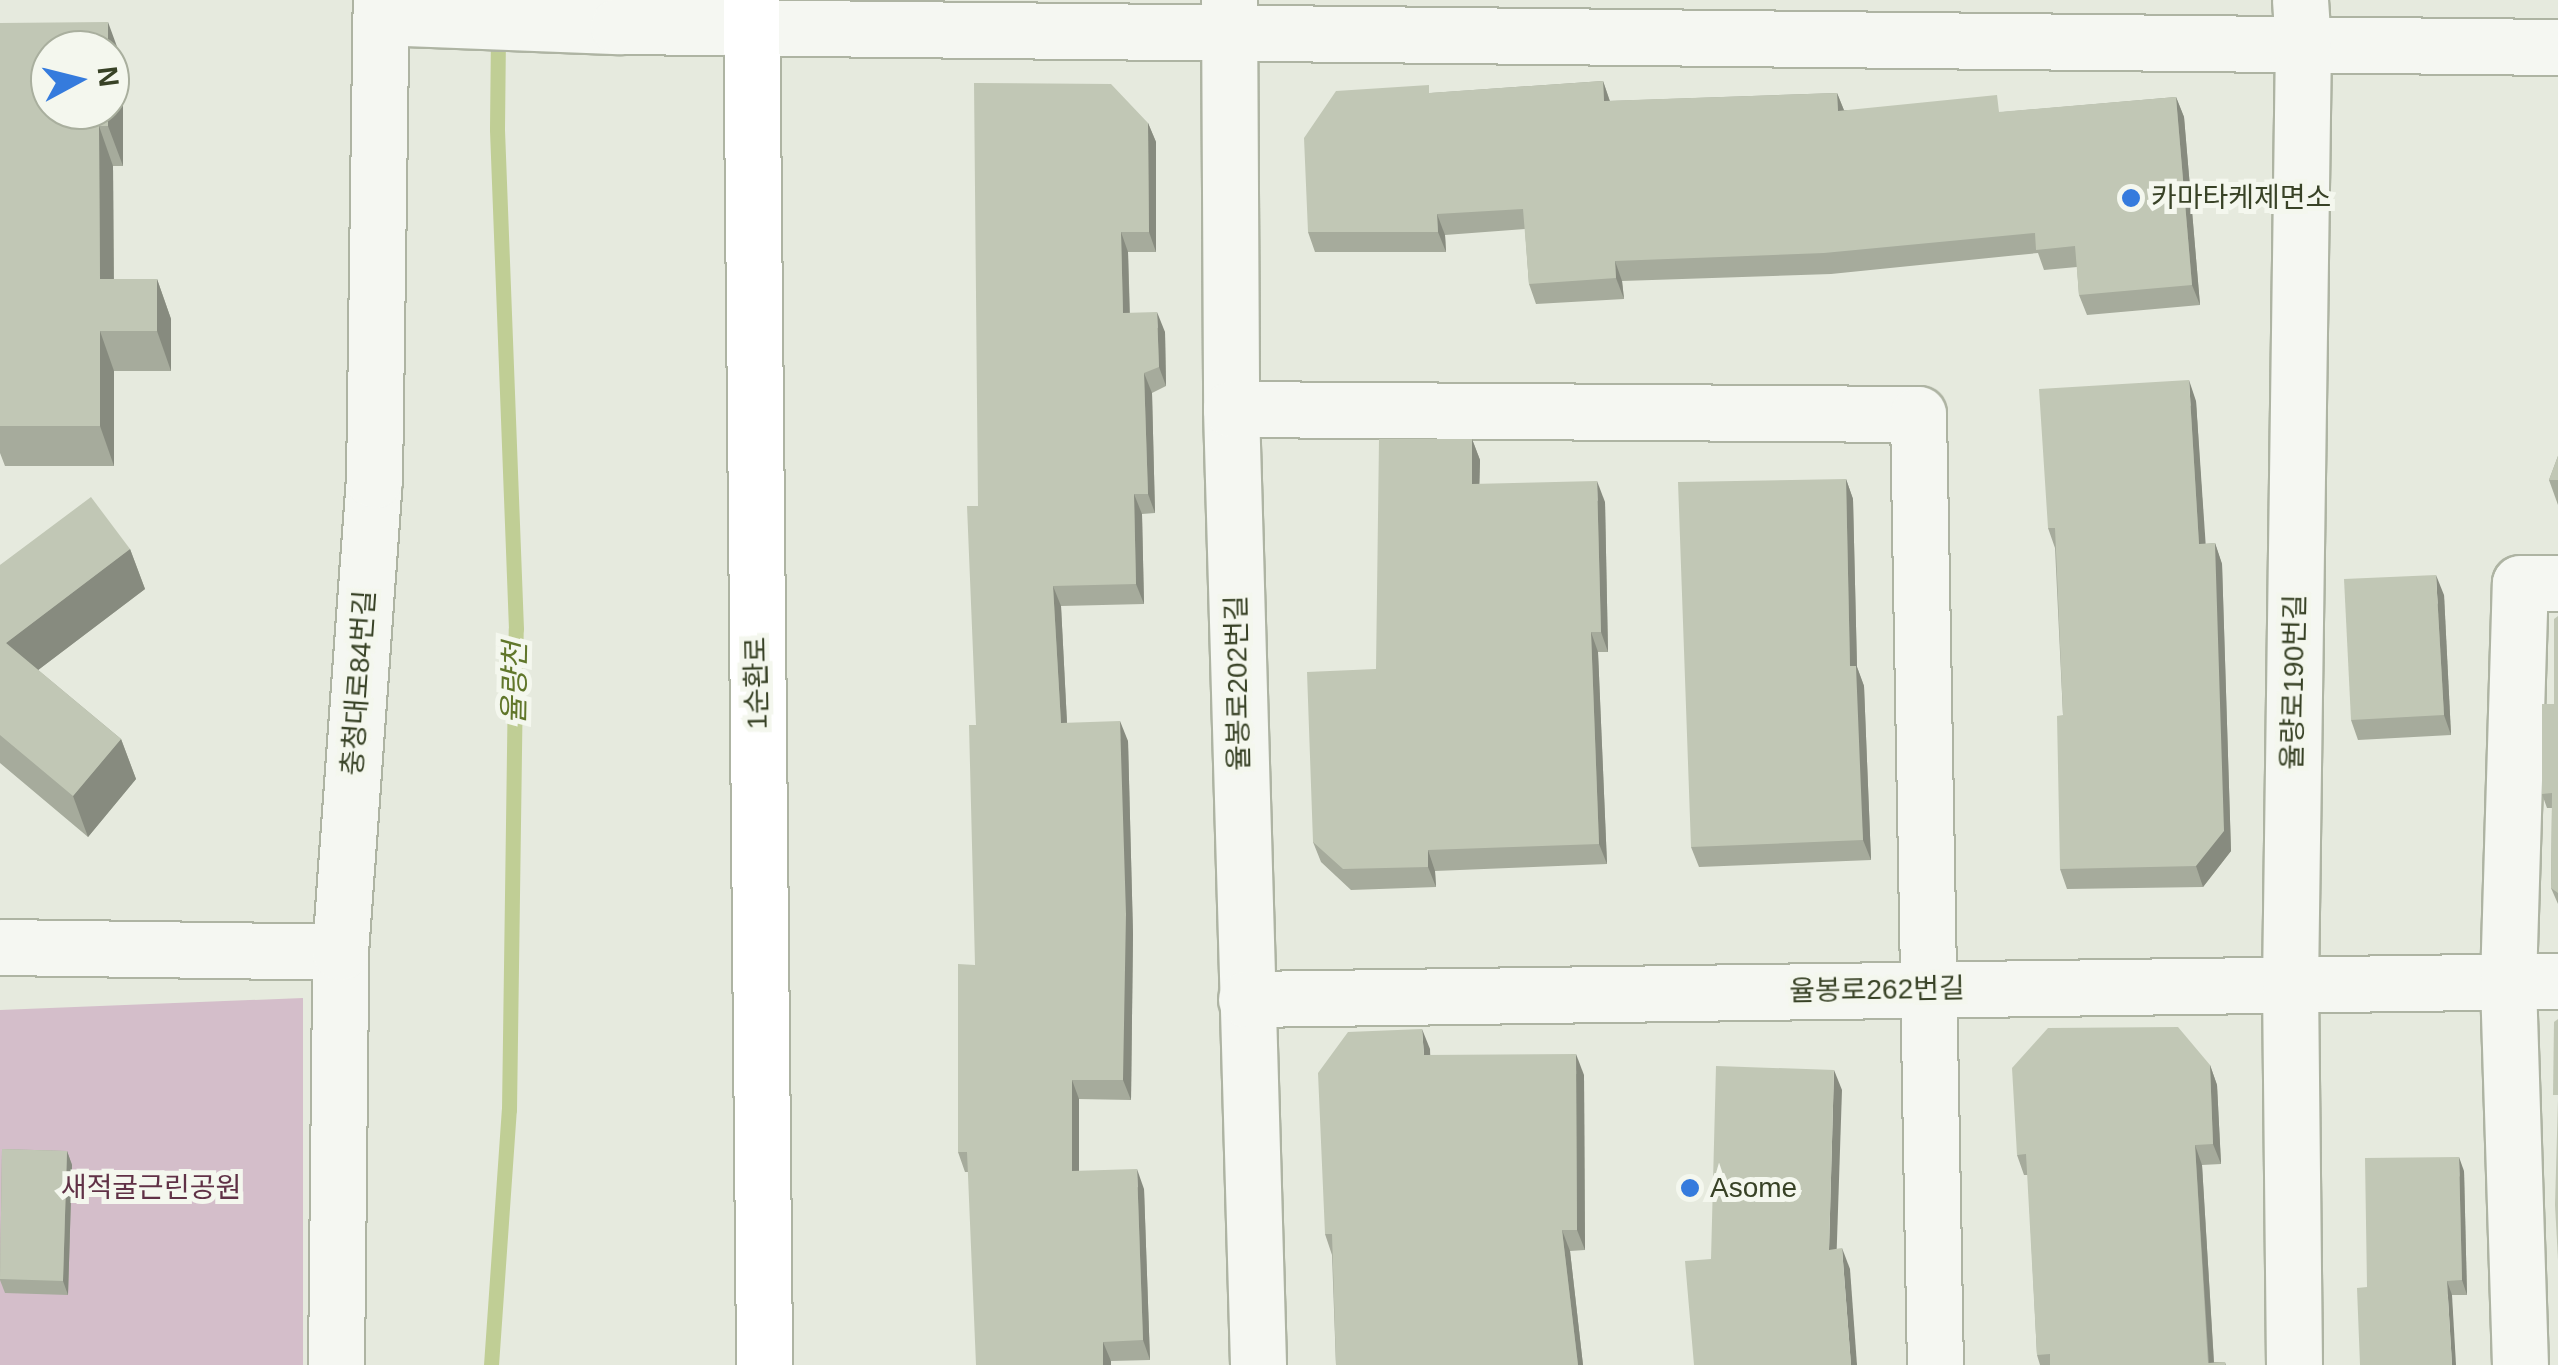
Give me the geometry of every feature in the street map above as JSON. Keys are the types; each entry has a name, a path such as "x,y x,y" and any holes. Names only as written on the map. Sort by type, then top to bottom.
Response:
{"main road":[{"name":"1순환로","path":"751,13 764,1365"}],"street":[{"path":"381,9 618,26 751,13 2301,22 2558,47"},
{"name":"충청대로84번길","path":"336,1365 340,952 374,480 381,9"},
{"name":"율봉로202번길","path":"1228,16 1231,408 1258,1365"},
{"name":"율량로190번길","path":"2294,1365 2290,985 2301,22"},
{"path":"1231,408 1918,414 1935,1365"},
{"path":"2520,1365 2533,982 2520,583 2558,583"},
{"path":"0,947 340,952"},
{"name":"율봉로262번길","path":"1246,998 2533,982"}],"green space":[{"name":"새적굴근린공원","path":"303,998 303,1365 0,1365 0,1010"}],"building":[{"path":"108,22 108,30 30,30 30,130 99,130 100,279 157,279 157,331 100,331 100,426 0,426 0,23"},
{"path":"1603,81 1604,101 1837,93 1838,111 1997,95 1999,112 2176,97 2192,285 2079,295 2075,246 2036,250 2035,233 1824,253 1615,261 1616,278 1529,284 1523,209 1437,214 1438,232 1308,232 1304,138 1336,91 1429,85 1429,93"},
{"path":"974,83 1111,84 1148,123 1149,232 1121,232 1123,313 1157,312 1159,367 1144,373 1148,494 1134,494 1136,584 1053,586 1061,723 1120,721 1126,914 1123,1080 1072,1080 1072,1171 1137,1169 1143,1340 1103,1342 1103,1365 976,1365 967,1152 958,1152 958,964 975,965 969,725 976,725 967,506 978,506"},
{"path":"2189,380 2199,544 2215,543 2224,831 2196,866 2060,869 2057,716 2063,715 2055,528 2048,528 2039,389"},
{"path":"1379,439 1472,439 1472,484 1597,481 1601,632 1591,632 1599,844 1428,850 1428,867 1343,869 1313,842 1307,672 1376,669"},
{"path":"2558,456 2558,480 2549,480"},
{"path":"1846,479 1850,666 1856,666 1863,840 1691,847 1678,482"},
{"path":"91,497 130,549 6,643 121,739 73,796 0,735 0,565"},
{"path":"2436,575 2444,715 2351,720 2344,579"},
{"path":"2558,616 2558,893 2551,888 2552,793 2542,794 2542,704 2554,704 2554,619"},
{"path":"2558,1019 2558,1095 2553,1095 2554,1022"},
{"path":"2178,1027 2210,1065 2213,1144 2195,1145 2208,1363 2225,1365 2050,1365 2050,1354 2037,1355 2026,1154 2017,1155 2012,1068 2048,1028"},
{"path":"1422,1029 1424,1055 1576,1054 1577,1230 1562,1230 1578,1365 1336,1365 1332,1234 1325,1234 1318,1073 1348,1032"},
{"path":"1716,1066 1834,1070 1829,1250 1842,1248 1851,1365 1694,1365 1685,1261 1711,1259"},
{"path":"2558,1099 2558,1260 2555,1205"},
{"path":"2,1149 67,1151 63,1281 0,1279"},
{"path":"2459,1157 2462,1280 2447,1281 2452,1365 2360,1365 2357,1288 2367,1287 2365,1158"}],"waterway":[{"name":"율량천","path":"491,1365 509,1110 516,629 497,129 498,30"}],"place":[{"name":"카마타케제면소","path":"2131,198"},
{"name":"Asome","path":"1690,1188"}]}
